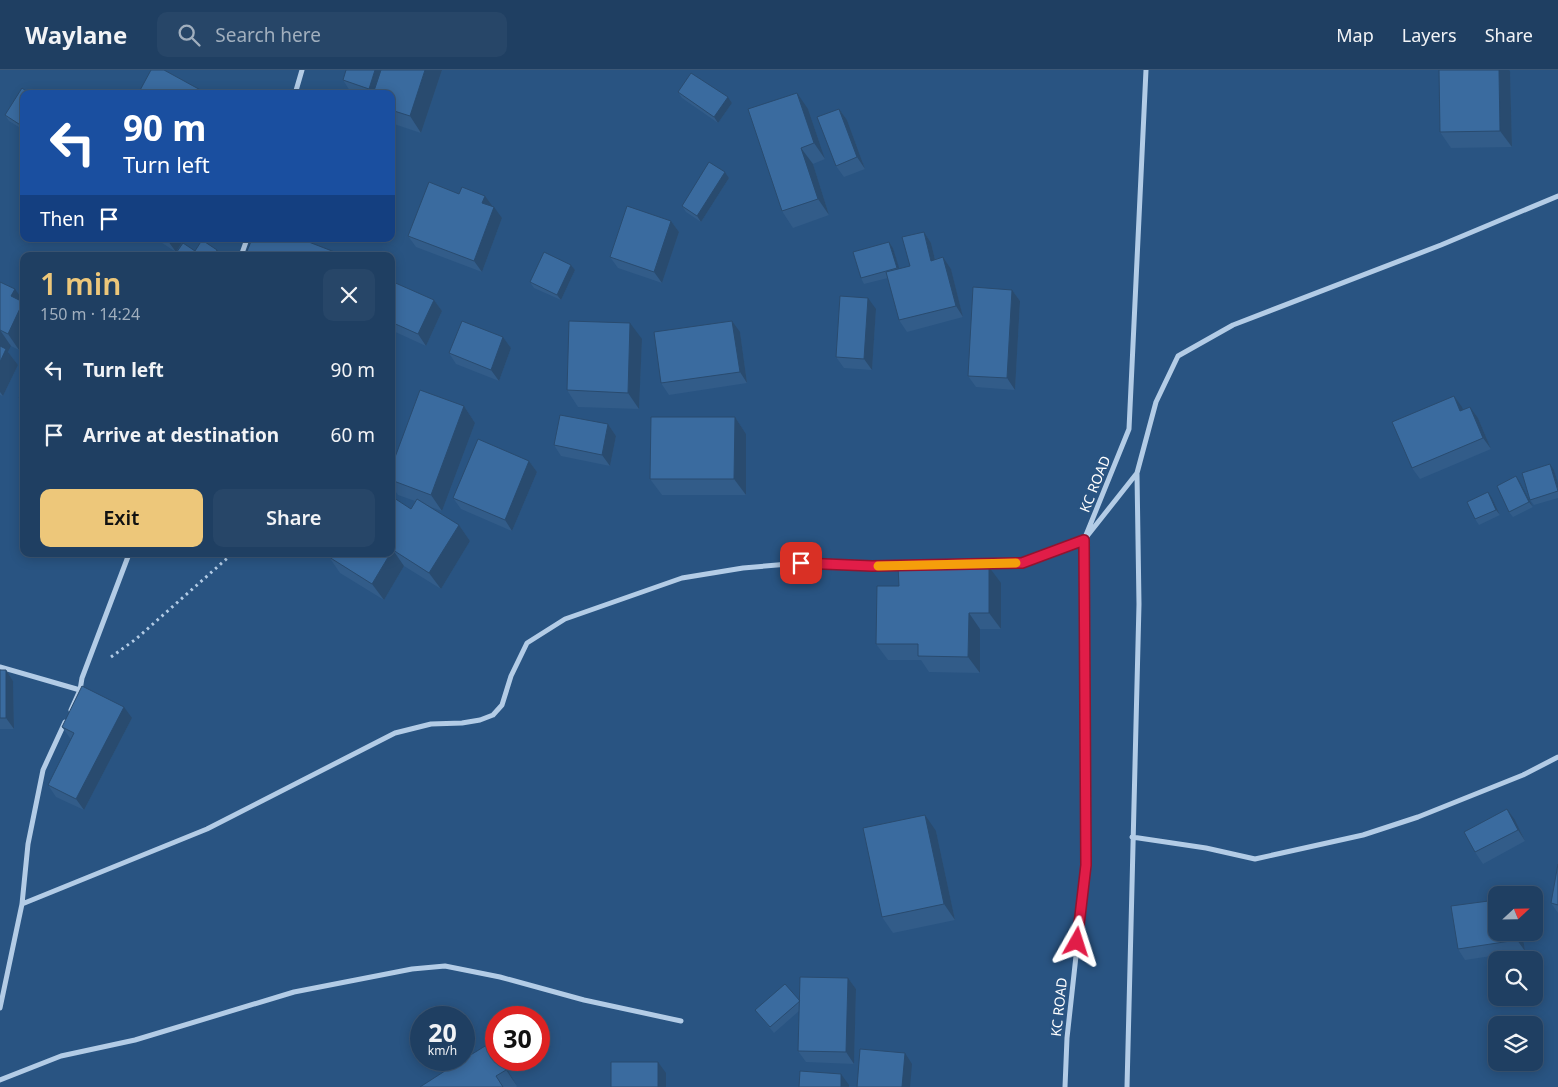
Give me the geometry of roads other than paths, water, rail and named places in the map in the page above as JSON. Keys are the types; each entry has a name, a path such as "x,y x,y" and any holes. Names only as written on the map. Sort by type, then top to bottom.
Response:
{"street":[{"path":"295,90 302,70"},
{"name":"KC ROAD","path":"1065,1087 1067,1038 1086,865 1084,540 1130,429 1146,70"},
{"path":"1126,1087 1139,604 1137,473 1156,402 1178,356 1233,325 1441,245 1558,196"},
{"path":"22,904 207,829 395,732 431,724 462,723 480,720 493,715 502,705 511,676 527,643 565,619 682,578 743,568 801,563 881,566 1022,563 1084,540 1137,473"},
{"path":"0,1008 22,904 28,844 43,770 80,690 82,678 128,557"},
{"path":"0,667 80,690"},
{"path":"1132,837 1206,848 1255,859 1363,836 1522,775 1558,757"},
{"path":"0,1080 61,1056 135,1040 294,992 412,969 445,966 500,977 584,1000 681,1021"}]}
